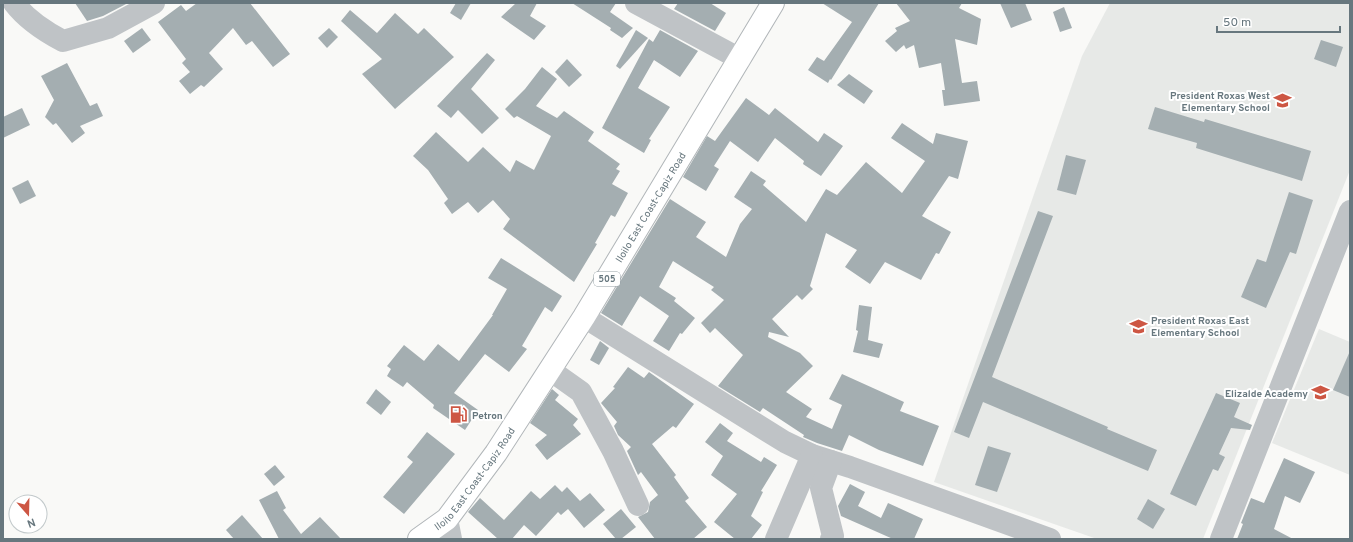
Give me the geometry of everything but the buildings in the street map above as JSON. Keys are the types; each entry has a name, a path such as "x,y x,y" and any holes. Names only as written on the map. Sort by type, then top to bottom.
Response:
{"main road":[{"name":"Iloilo East Coast-Capiz Road","path":"419,539 449,529 584,316 773,3"}],"street":[{"path":"14,3 21,12 43,30 63,41 108,28 154,3"},
{"path":"636,3 740,59"},
{"path":"1221,539 1350,211"},
{"path":"584,316 785,442 821,458 1050,539"},
{"path":"550,370 581,392 613,451 638,505"},
{"path":"776,539 821,458"},
{"path":"821,458 821,488 833,536 831,539"}],"shaded area":[{"name":"President Roxas East Elementary School","path":"1110,3 1350,3 1350,170 1203,539 1097,539 934,482 1082,56"},
{"name":"Elizalde Academy","path":"1319,329 1350,342 1350,475 1272,443"}],"place":[{"name":"President Roxas West Elementary School","path":"1283,101"},
{"name":"President Roxas East Elementary School","path":"1138,326"},
{"name":"Elizalde Academy","path":"1321,393"},
{"name":"Petron","path":"459,415"}]}
